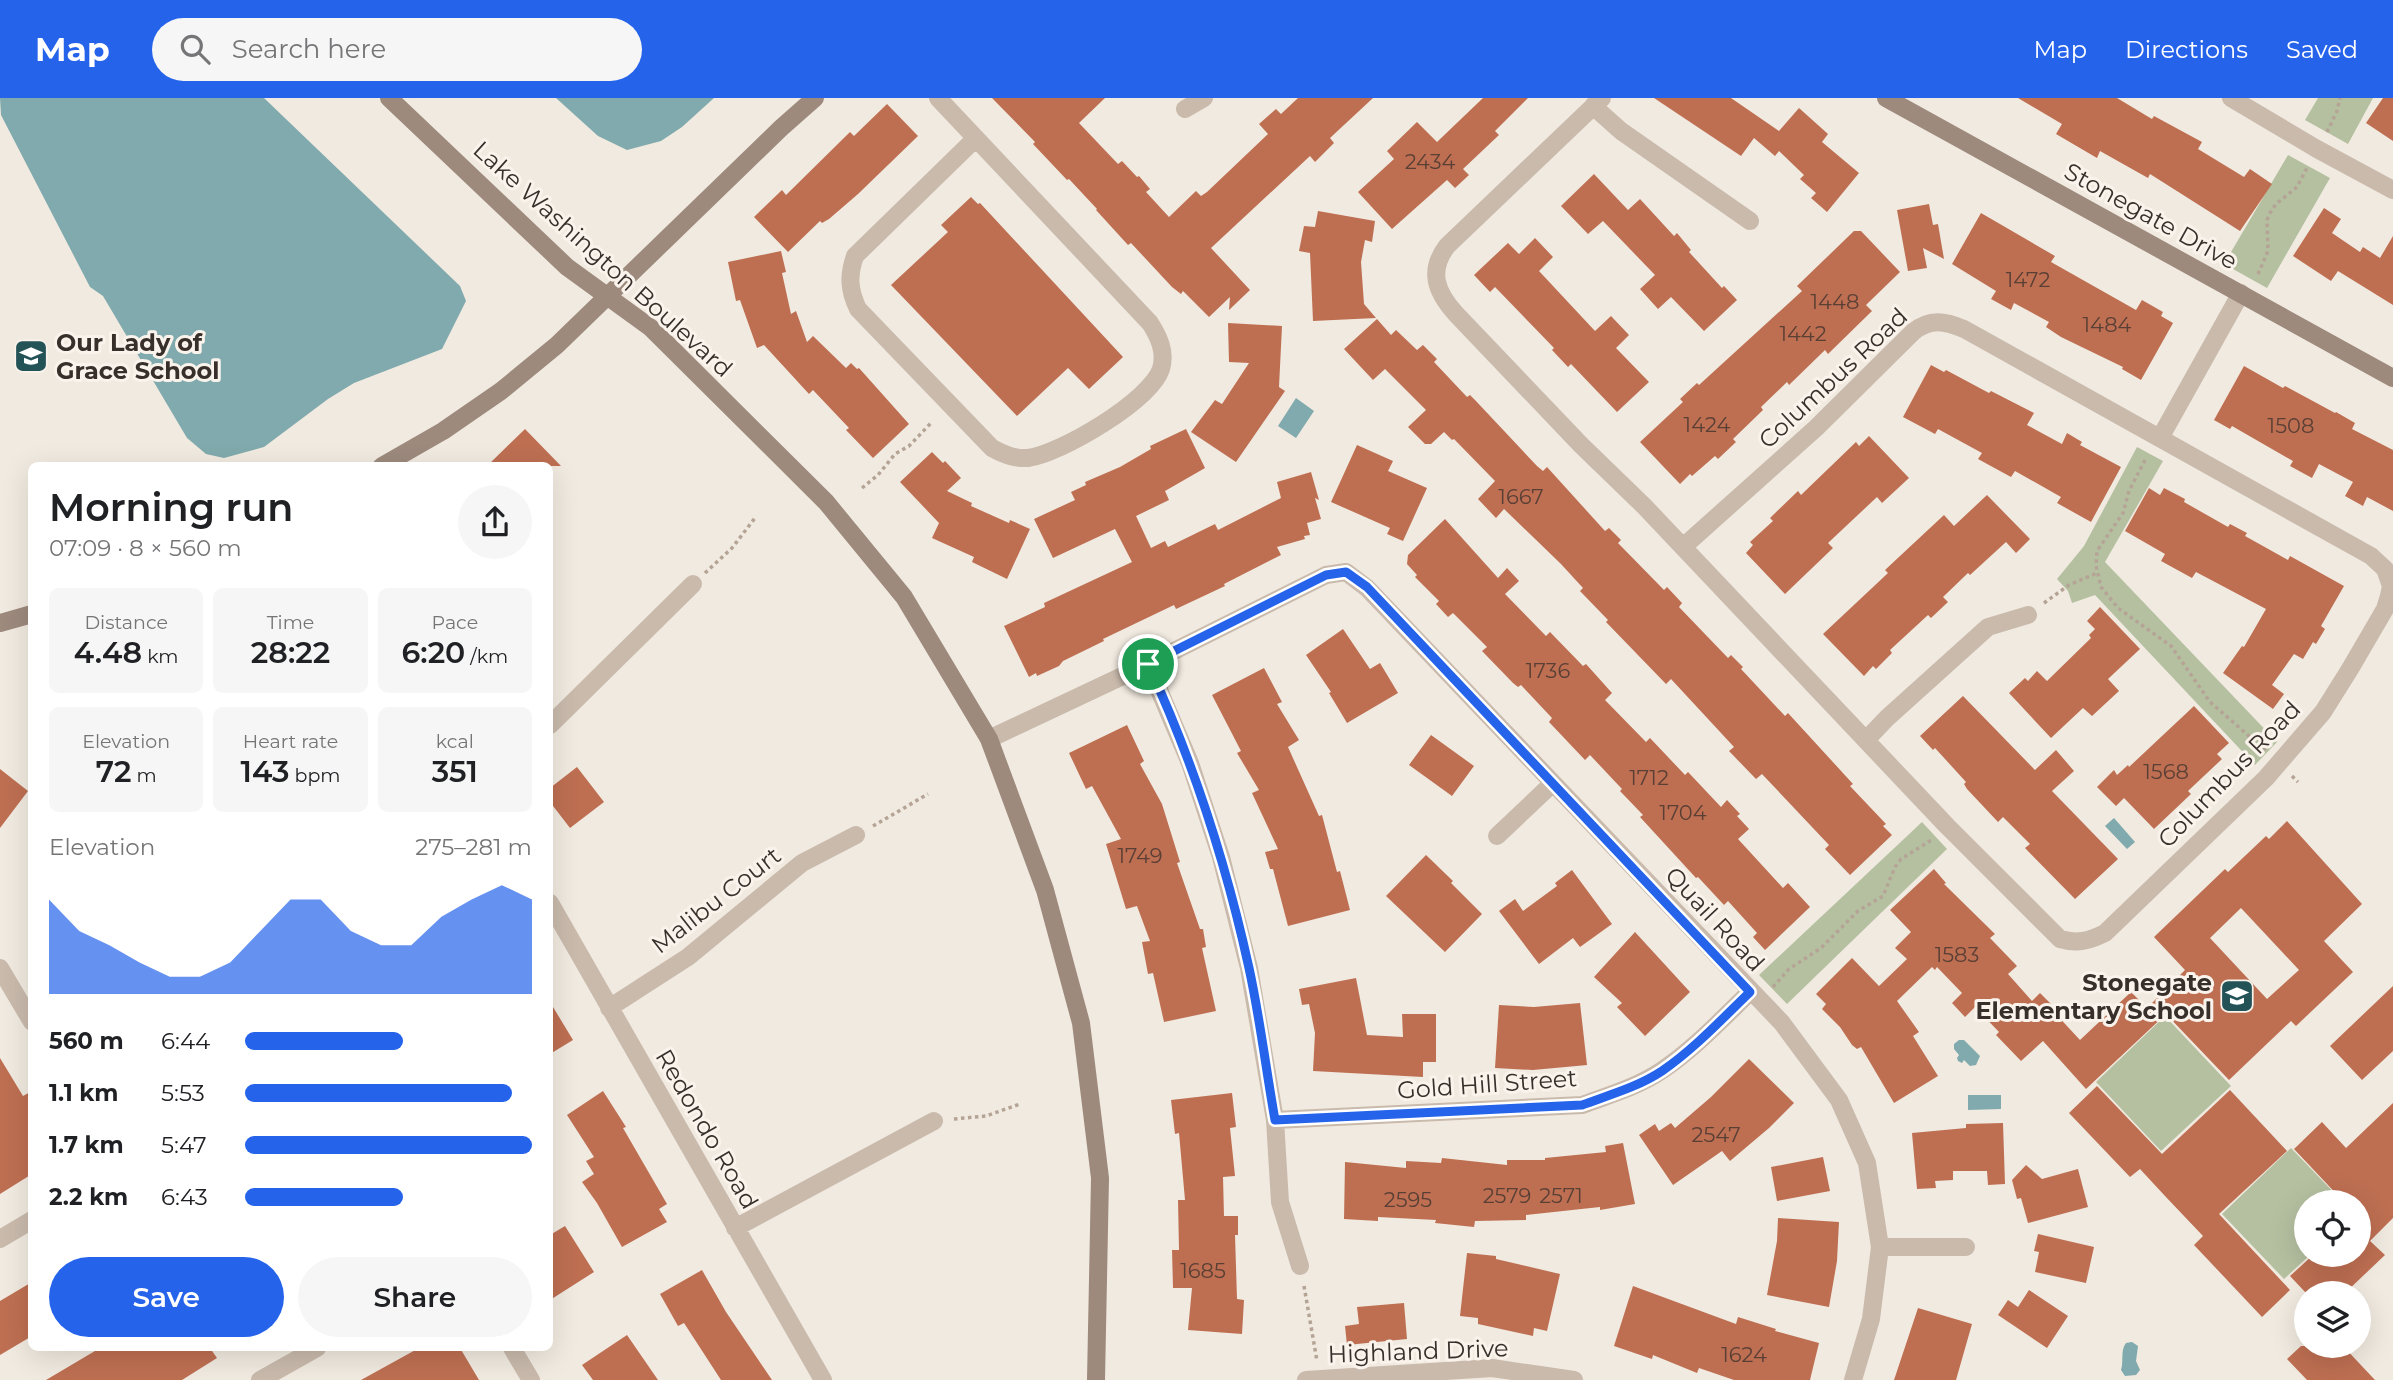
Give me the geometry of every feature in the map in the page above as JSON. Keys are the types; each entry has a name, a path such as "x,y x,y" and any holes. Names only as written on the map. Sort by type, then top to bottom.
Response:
{"street":[{"name":"Lake Washington Boulevard","path":"389,98 567,267 651,328 827,502 904,597 989,739 1045,890 1081,1023 1100,1178 1096,1380"},
{"path":"389,462 443,431 501,391 557,345 815,98"},
{"path":"937,98 976,138 1150,323 1162,348 1160,371 1153,383 1126,408 1082,435 1028,458 1006,455 992,448 858,309 851,295 849,281 855,256 976,138"},
{"path":"1185,109 1204,98"},
{"name":"Stonegate Drive","path":"1886,98 2393,378"},
{"path":"2231,98 2393,190"},
{"path":"1597,102 1620,131 1750,220"},
{"name":"Columbus Road","path":"1597,102 1447,246 1436,265 1436,284 1444,301 1581,445 1684,547 2051,933 2060,939 2071,943 2082,942 2105,933 2280,764 2323,712 2350,669 2385,609 2391,586 2380,562 2371,556 1964,329 1936,321 1913,332 1816,428 1684,547"},
{"path":"2160,438 2241,293"},
{"name":"Quail Road","path":"1148,664 1326,575 1346,572 1367,587 1782,1023 1839,1100 1867,1163 1880,1247 1871,1319 1853,1380"},
{"path":"553,721 693,584"},
{"path":"0,623 28,615"},
{"path":"1867,740 1887,718 1988,627 2028,615"},
{"path":"989,739 1148,664 1191,763 1221,857 1249,968 1275,1120 1279,1202 1300,1266"},
{"path":"1497,836 1553,783"},
{"name":"Malibu Court","path":"609,1008 688,957 802,863 856,835"},
{"name":"Redondo Road","path":"553,908 823,1380"},
{"path":"0,968 28,1015"},
{"name":"Gold Hill Street","path":"1275,1120 1582,1105 1629,1088 1662,1071 1755,996"},
{"path":"735,1228 934,1121"},
{"path":"0,1239 28,1222"},
{"path":"1880,1247 1966,1247"},
{"path":"260,1380 312,1351"},
{"path":"514,1351 531,1380"},
{"name":"Highland Drive","path":"1306,1380 1492,1368 1574,1380"}],"path":[{"path":"2325,135 2337,111 2340,98"},
{"path":"2258,274 2268,251 2267,220 2270,213 2276,204 2297,187 2308,164"},
{"path":"862,488 878,475 895,454 909,446 931,422"},
{"path":"2145,460 2129,491 2123,513 2097,551 2096,573 2101,587 2118,608 2163,639 2178,655 2210,702 2298,782"},
{"path":"693,584 732,548 755,518"},
{"path":"2028,615 2069,585 2096,573"},
{"path":"856,835 928,794"},
{"path":"1755,996 1821,948 1858,911 1883,896 1901,859 1910,851 1928,843 1947,825"},
{"path":"934,1121 986,1116 1020,1104"},
{"path":"1300,1266 1321,1379"}],"green space":[{"path":"2318,98 2373,98 2348,144 2305,120"},
{"path":"2288,155 2330,178 2267,288 2224,264"},
{"path":"2137,447 2163,461 2105,562 2277,742 2255,765 2095,595 2072,603 2068,591 2057,579 2084,546"},
{"path":"1922,822 1947,849 1787,1004 1759,975"},
{"path":"2165,1016 2231,1086 2161,1151 2096,1082"},
{"path":"2291,1148 2331,1190 2294,1190 2294,1267 2297,1267 2284,1279 2222,1214"}],"water":[{"path":"0,98 264,98 460,286 466,301 442,349 354,383 264,447 224,458 206,454 187,438 103,296 90,287 1,115"},
{"path":"556,98 714,98 682,127 661,141 627,150 598,136"},
{"path":"1296,398 1314,411 1296,438 1278,426"},
{"path":"2114,818 2135,842 2127,849 2105,826"},
{"path":"1964,1040 1980,1056 1976,1065 1970,1066 1964,1060 1962,1063 1958,1061 1959,1055 1954,1044"},
{"path":"1968,1095 2001,1095 2001,1109 1968,1110"},
{"path":"2132,1342 2138,1346 2136,1361 2140,1370 2136,1375 2125,1376 2121,1370 2123,1349 2126,1343"}],"building":[{"path":"992,98 1105,98 1079,123 1118,164 1122,161 1139,176 1150,189 1146,192 1169,217 1196,191 1201,196 1207,192 1268,134 1259,124 1276,109 1281,114 1298,98 1373,98 1330,138 1334,143 1315,162 1310,156 1211,248 1250,290 1229,310 1230,297 1209,317 1183,291 1181,294 1172,287 1131,243 1128,245"},
{"path":"1483,98 1528,98 1495,131 1499,135 1463,169 1469,175 1455,188 1447,180 1392,229 1358,192 1394,159 1387,151 1417,122 1437,142"},
{"path":"1654,98 1731,98 1779,131 1799,108 1828,134 1822,142 1859,173 1827,212 1811,198 1816,193 1800,179 1804,175 1779,151 1775,156 1754,138 1741,156"},
{"path":"2018,98 2117,98 2152,119 2154,116 2202,142 2198,149 2244,177 2250,169 2272,184 2240,231 2150,174 2148,178 2100,151 2097,158 2056,134 2062,124"},
{"path":"2383,98 2393,98 2393,141 2366,123"},
{"path":"887,104 918,136 858,194 829,219 822,223 820,221 788,252 754,217 782,190 786,195 850,132 854,136"},
{"path":"1594,174 1628,210 1640,199 1674,236 1677,233 1691,250 1689,252 1722,288 1724,286 1737,300 1704,331 1671,297 1658,309 1640,289 1655,275 1603,221 1588,234 1561,206"},
{"path":"971,197 980,203 1123,357 1089,389 1068,368 1017,416 891,285 948,232 941,225"},
{"path":"1929,204 1933,225 1938,224 1944,259 1923,248 1927,268 1908,271 1897,210"},
{"path":"2324,208 2341,219 2332,233 2360,252 2363,247 2380,258 2393,236 2393,305 2338,271 2331,281 2293,256"},
{"path":"1318,211 1375,221 1372,242 1365,240 1361,262 1364,304 1376,318 1313,321 1310,253 1299,251 1304,226 1315,227"},
{"path":"1981,213 2055,256 2051,262 2136,310 2142,300 2163,312 2161,316 2173,323 2141,380 2122,369 2123,367 2061,337 2046,327 2049,322 2014,303 2011,310 1991,299 1996,291 1952,264"},
{"path":"1854,231 1861,231 1900,272 1866,305 1872,311 1828,354 1825,350 1789,385 1787,382 1761,407 1763,410 1733,439 1736,442 1718,459 1715,456 1680,484 1640,442 1683,402 1680,399 1697,383 1699,385 1802,291 1797,286"},
{"path":"1535,238 1553,257 1539,271 1595,331 1611,316 1629,335 1616,348 1649,382 1617,412 1571,364 1568,367 1552,350 1554,348 1495,287 1490,292 1474,275 1508,243 1519,254"},
{"path":"781,251 786,272 782,273 791,314 796,311 807,342 813,336 846,368 851,363 859,368 909,424 873,458 813,390 809,394 764,345 757,348 740,300 736,301 728,262"},
{"path":"1377,319 1391,335 1396,330 1417,350 1423,345 1437,359 1434,362 1467,397 1470,395 1475,400 1537,466 1543,471 1547,467 1605,531 1609,528 1621,540 1618,543 1664,590 1667,587 1682,603 1679,607 1728,658 1731,655 1743,667 1741,669 1785,716 1788,713 1853,784 1850,786 1886,824 1883,826 1892,835 1850,875 1825,849 1829,845 1762,774 1756,779 1729,751 1734,747 1671,679 1666,684 1606,622 1608,620 1580,591 1583,588 1561,564 1504,509 1496,518 1478,499 1495,481 1454,439 1444,432 1431,444 1425,444 1408,427 1426,410 1385,369 1373,380 1344,349"},
{"path":"1228,323 1282,326 1279,387 1285,391 1236,462 1191,432 1215,400 1222,404 1249,363 1229,362"},
{"path":"1931,365 2034,413 2027,425 2062,444 2067,433 2082,442 2080,445 2121,467 2091,522 2057,503 2061,497 2015,471 2011,477 1978,459 1982,453 1938,429 1935,434 1903,417"},
{"path":"2244,366 2283,388 2285,386 2336,412 2355,423 2352,429 2393,450 2393,511 2367,497 2363,506 2345,496 2353,482 2319,464 2312,478 2290,466 2293,461 2232,426 2230,429 2214,420"},
{"path":"525,429 561,466 553,466 553,462 491,462"},
{"path":"1186,429 1205,468 1165,491 1169,500 1136,516 1151,548 1165,541 1168,547 1215,524 1218,530 1281,498 1277,482 1311,472 1321,519 1307,523 1310,535 1304,536 1305,539 1277,547 1281,555 1224,584 1225,586 1176,609 1174,605 1103,639 1104,641 1063,661 1059,666 1029,677 1004,626 1045,607 1044,603 1132,562 1115,529 1053,558 1034,519 1075,500 1071,492 1086,485 1085,482 1120,467 1151,449 1150,446"},
{"path":"1869,436 1909,478 1882,503 1877,497 1828,543 1833,548 1785,594 1746,553 1753,545 1750,542 1773,521 1770,518 1798,491 1801,495 1856,442 1859,446"},
{"path":"1357,445 1393,461 1388,471 1427,488 1403,541 1387,534 1390,528 1331,502"},
{"path":"932,452 961,478 947,491 972,503 971,506 1030,529 1007,579 972,562 974,557 932,538 939,523 900,482"},
{"path":"2149,488 2160,495 2164,488 2228,527 2230,524 2247,533 2245,536 2288,560 2290,556 2344,586 2321,626 2325,629 2316,644 2313,642 2303,659 2294,654 2272,685 2284,694 2273,709 2223,673 2242,646 2244,647 2266,609 2196,572 2192,578 2161,561 2165,554 2125,531"},
{"path":"1987,495 2030,539 2016,553 2006,542 1970,575 1968,573 1943,597 1948,602 1931,618 1928,615 1890,650 1892,653 1876,669 1873,666 1864,676 1823,634 1888,573 1885,570 1944,515 1954,526"},
{"path":"1445,519 1498,578 1507,568 1519,581 1505,594 1546,636 1550,632 1583,666 1586,664 1612,693 1605,700 1646,742 1650,738 1685,775 1688,772 1721,807 1727,800 1749,829 1738,839 1783,888 1788,883 1810,907 1765,950 1753,937 1757,933 1728,901 1724,905 1698,877 1696,878 1640,817 1643,815 1620,791 1622,789 1590,755 1585,760 1549,722 1552,718 1521,685 1518,687 1513,683 1482,651 1487,647 1453,613 1448,617 1436,604 1439,601 1415,577 1417,575 1407,564 1408,555"},
{"path":"2100,607 2140,649 2108,679 2119,691 2092,716 2083,708 2051,738 2009,693 2025,678 2028,681 2037,671 2047,681 2091,638 2089,635 2095,629 2087,621"},
{"path":"1343,629 1370,669 1380,663 1398,693 1347,723 1329,693 1331,692 1306,655"},
{"path":"1264,668 1282,702 1277,704 1299,740 1288,747 1319,816 1322,815 1350,910 1288,926 1273,869 1270,869 1265,852 1278,849 1252,793 1259,790 1237,753 1241,751 1212,695"},
{"path":"1963,696 2035,770 2056,750 2074,771 2052,791 2118,859 2075,899 2025,848 2030,844 2003,817 1998,822 1967,789 1964,784 1966,782 1935,748 1933,750 1920,736"},
{"path":"2194,706 2229,743 2217,754 2222,759 2188,791 2191,794 2154,829 2124,798 2116,806 2097,787 2114,770 2117,775 2128,765 2129,767"},
{"path":"1127,725 1144,761 1140,764 1162,804 1180,862 1177,863 1200,929 1203,929 1206,947 1202,948 1216,1011 1164,1022 1153,973 1148,974 1142,942 1150,941 1137,906 1126,909 1106,844 1121,839 1092,786 1086,789 1069,753"},
{"path":"1431,735 1474,766 1452,796 1409,765"},
{"path":"577,767 604,802 570,828 553,806 553,786"},
{"path":"0,769 28,791 0,828"},
{"path":"2287,821 2362,904 2324,941 2353,972 2296,1026 2291,1021 2229,1080 2166,1014 2086,1089 2043,1041 2021,1061 1996,1035 1999,1032 1975,1007 1965,1017 1952,1003 1962,993 1937,967 1935,970 1932,967 1897,1001 1919,1032 1913,1036 1938,1076 1894,1103 1861,1047 1857,1049 1852,1045 1840,1027 1822,1009 1826,1004 1816,994 1852,958 1879,986 1907,959 1895,948 1911,932 1890,910 1934,869 1946,883 1944,884 1995,934 1990,938 2017,966 2008,974 2032,1001 2040,993 2080,1040 2131,992 2147,1008 2185,970 2154,937 2225,869 2228,872 2266,836 2269,839","holes":["2241,908 2299,970 2267,999 2210,938"]},
{"path":"1426,855 1482,914 1445,952 1386,896"},
{"path":"1572,870 1612,924 1580,947 1573,938 1539,964 1499,911 1515,899 1523,911 1557,886 1555,883"},
{"path":"1635,932 1690,992 1645,1036 1617,1007 1622,1003 1594,977"},
{"path":"1356,978 1367,1035 1403,1037 1402,1014 1436,1014 1436,1062 1423,1062 1423,1077 1313,1071 1315,1033 1309,1004 1302,1005 1299,989"},
{"path":"2393,986 2393,1051 2362,1080 2330,1046"},
{"path":"1580,1003 1587,1065 1533,1070 1495,1068 1499,1005 1534,1007"},
{"path":"553,1007 573,1040 553,1052"},
{"path":"0,1058 23,1096 28,1093 28,1176 0,1194"},
{"path":"1749,1059 1794,1103 1730,1161 1722,1151 1673,1185 1639,1135 1655,1124 1659,1131 1671,1123 1675,1128"},
{"path":"2097,1086 2162,1154 2230,1090 2287,1151 2219,1214 2290,1290 2262,1317 2194,1245 2203,1236 2140,1169 2130,1177 2069,1113"},
{"path":"603,1091 626,1127 623,1128 667,1204 659,1209 667,1222 622,1247 582,1182 594,1174 586,1161 594,1157 567,1115"},
{"path":"1232,1093 1236,1127 1230,1128 1235,1176 1223,1177 1224,1216 1238,1216 1238,1235 1235,1235 1237,1299 1244,1300 1242,1334 1188,1330 1192,1288 1173,1288 1172,1250 1179,1250 1178,1200 1185,1200 1179,1133 1175,1134 1171,1100"},
{"path":"2393,1103 2393,1218 2371,1240 2371,1190 2333,1190 2294,1149 2322,1122 2346,1148"},
{"path":"2003,1123 2005,1184 1988,1185 1987,1171 1953,1171 1953,1180 1935,1181 1936,1188 1917,1189 1912,1133 1966,1128 1966,1124"},
{"path":"1623,1143 1635,1204 1600,1210 1600,1207 1526,1215 1526,1220 1475,1221 1474,1227 1435,1223 1436,1220 1378,1217 1378,1221 1344,1219 1345,1162 1406,1168 1406,1161 1441,1163 1442,1158 1507,1165 1507,1160 1545,1160 1606,1152 1605,1146"},
{"path":"1823,1157 1830,1191 1777,1201 1771,1167"},
{"path":"2026,1165 2042,1179 2078,1169 2088,1207 2028,1223 2021,1198 2017,1199 2012,1180"},
{"path":"1778,1218 1839,1222 1837,1261 1829,1307 1767,1295 1777,1241"},
{"path":"565,1226 594,1272 553,1298 553,1233"},
{"path":"2038,1234 2094,1247 2086,1283 2035,1272 2039,1252 2034,1251"},
{"path":"2371,1242 2385,1255 2358,1281 2295,1281 2290,1276 2300,1267 2371,1267"},
{"path":"1467,1253 1496,1256 1496,1259 1560,1274 1547,1331 1534,1328 1533,1336 1478,1324 1478,1318 1460,1316"},
{"path":"702,1270 726,1312 772,1380 721,1380 684,1323 678,1326 660,1294"},
{"path":"28,1284 28,1338 0,1355 0,1301"},
{"path":"1633,1286 1736,1324 1738,1317 1819,1343 1810,1380 1734,1380 1699,1368 1697,1373 1653,1355 1652,1359 1614,1346"},
{"path":"2029,1290 2068,1316 2047,1348 1998,1315 2008,1300 2018,1307"},
{"path":"1404,1303 1407,1339 1347,1345 1345,1326 1359,1324 1357,1307"},
{"path":"1918,1308 1972,1324 1956,1380 1894,1380"},
{"path":"627,1335 658,1380 593,1380 582,1365"},
{"path":"95,1351 212,1351 217,1358 182,1380 46,1380"},
{"path":"414,1351 462,1351 479,1380 361,1380"},
{"path":"2294,1352 2294,1358 2354,1358 2375,1380 2307,1380 2287,1359"}],"place":[{"name":"Our Lady of Grace School","path":"31,356"},
{"name":"Stonegate Elementary School","path":"2237,996"}],"route":[{"path":"1346,572 1367,587 1750,992 1690,1049 1662,1071 1629,1088 1582,1105 1275,1120 1249,968 1221,857 1191,763 1148,664 1326,575 1346,572"}]}
